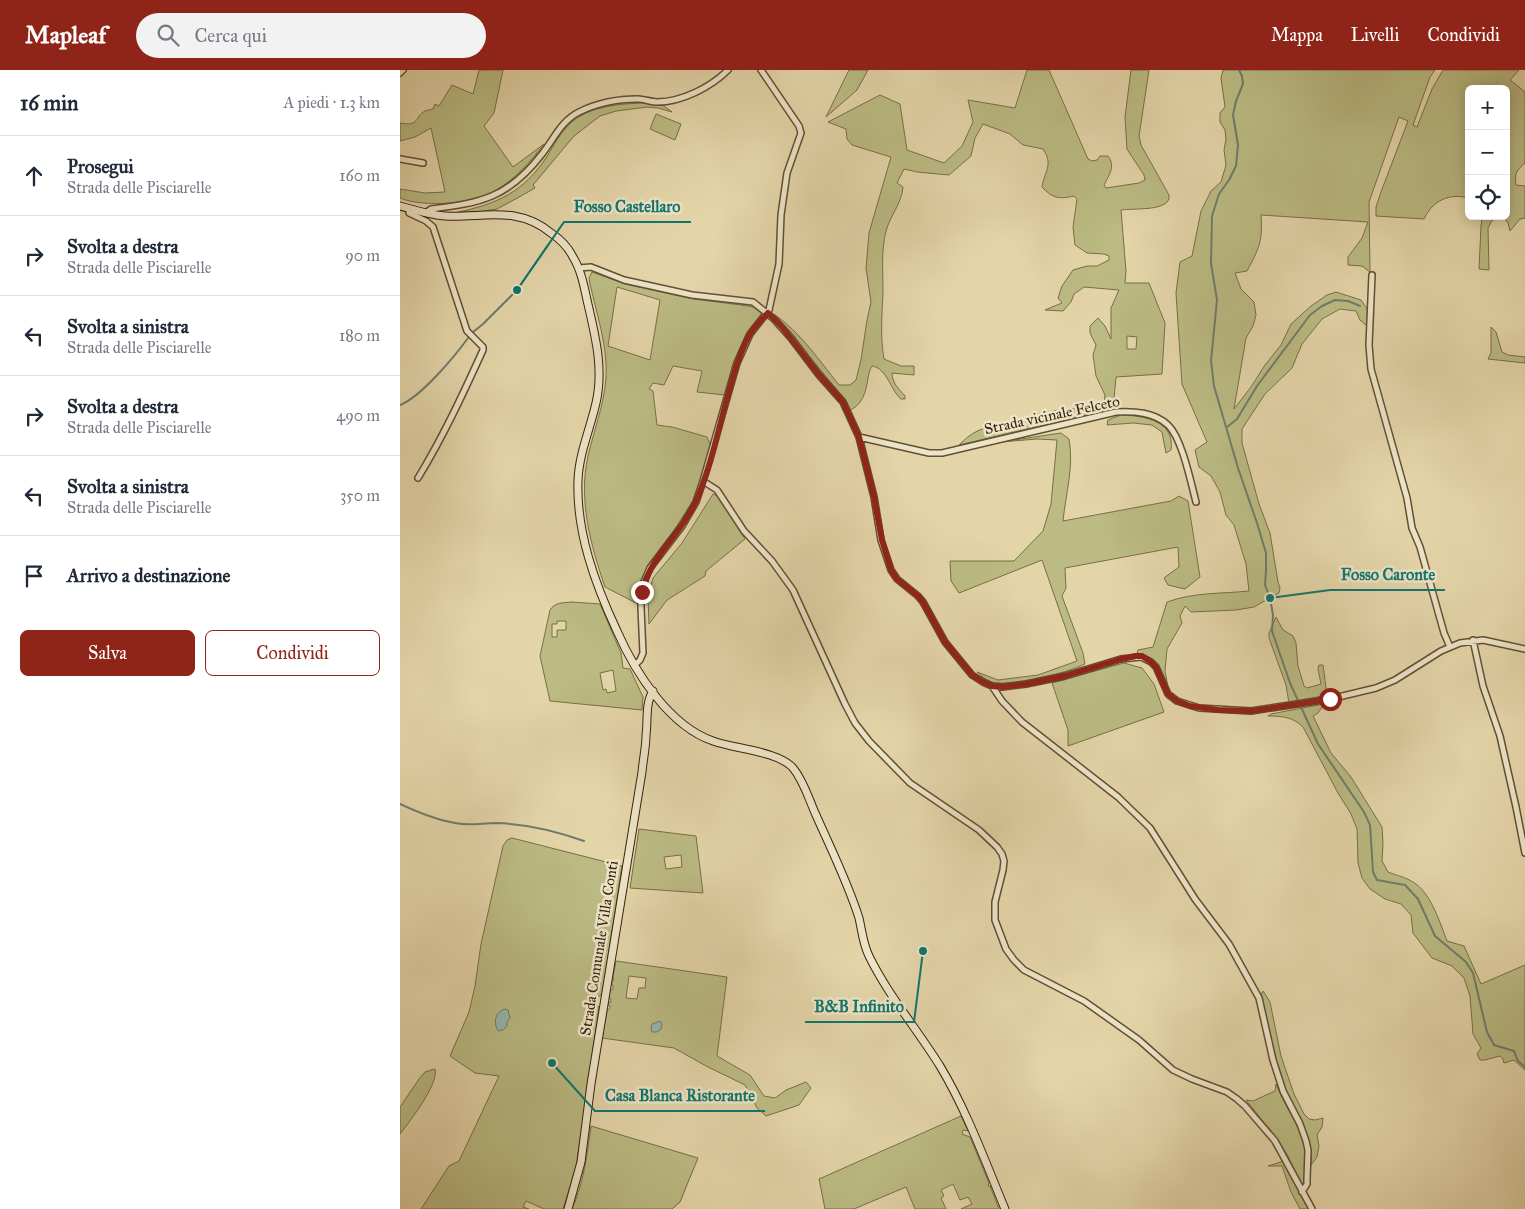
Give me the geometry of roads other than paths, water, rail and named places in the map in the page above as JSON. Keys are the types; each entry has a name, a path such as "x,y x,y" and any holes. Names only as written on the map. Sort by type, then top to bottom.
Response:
{"main road":[{"path":"400,206 425,213 456,216 506,214 519,216 541,224 558,239 574,258 597,343 600,363 597,401 581,457 578,478 581,521 588,556 622,642 653,691 675,717 695,733 716,742 779,758 795,771 851,896 870,958 951,1086 982,1152 1005,1209"},
{"name":"Strada Comunale Villa Conti","path":"568,1209 581,1162 591,1084 642,772 648,704 653,691"}],"street":[{"path":"400,73 404,70"},
{"path":"425,213 431,210 470,204 502,192 530,168 565,122 591,106 624,100 640,99 657,102 672,100 693,94 711,85 728,70"},
{"path":"635,664 644,653 641,600 644,582 650,568 687,518 696,502 704,481 737,363 750,334 768,313 771,305 779,264 781,215 786,173 802,133 761,70"},
{"path":"400,159 423,163"},
{"path":"408,209 409,213 426,221 433,227 467,331 483,347 450,419 418,478"},
{"path":"578,268 597,269 624,280 692,295 753,302 782,327 819,375 843,402 859,437 874,497 882,540 891,570 897,579 923,602 945,642 958,659 972,675 992,686 1002,687 1026,684 1065,676 1121,659 1142,656 1156,667 1168,694 1182,704 1199,708 1252,711 1317,701 1362,692 1387,684 1450,647 1473,640 1496,642 1525,649"},
{"path":"1372,275 1369,345 1371,369 1407,498 1412,528 1450,647"},
{"name":"Strada vicinale Felceto","path":"859,437 936,454 1116,412 1130,411 1143,413 1163,421 1170,427 1184,459 1196,502"},
{"path":"704,481 717,490 744,531 772,561 794,590 845,704 855,723 869,741 910,783 979,830 998,847 1004,862 995,902 995,920 1006,949 1014,960 1024,970 1084,1001 1140,1040 1173,1070 1227,1092 1237,1099 1275,1141 1312,1209"},
{"path":"1473,640 1483,686 1500,736 1525,853"},
{"path":"992,686 1002,701 1022,722 1118,797 1150,828 1195,899 1229,944 1259,998 1273,1060 1283,1091 1300,1124 1306,1141 1308,1150 1308,1180 1302,1192"}],"water":[{"path":"505,1009 508,1010 510,1018 507,1026 503,1030 498,1031 496,1018 499,1012"},
{"path":"660,1021 662,1024 661,1029 657,1032 652,1032 652,1024"}],"waterway":[{"path":"1239,70 1243,84 1233,115 1238,145 1236,166 1219,194 1212,216 1211,263 1217,300 1211,361 1214,386 1266,553 1265,585 1273,615 1272,631 1290,683 1318,744 1364,812 1370,825 1373,872 1377,880 1405,885 1418,899 1435,936 1466,962 1473,973 1487,1032 1494,1045 1514,1051 1518,1061 1525,1067"},
{"path":"473,332 517,290 548,245"},
{"path":"1227,427 1237,419 1257,386 1310,315 1322,306 1335,300 1348,301 1360,306"},
{"path":"400,405 418,394 446,365 468,338"},
{"path":"400,804 448,822 531,826 584,841"}],"place":[{"name":"Fosso Castellaro","path":"517,290"},
{"name":"Fosso Caronte","path":"1270,598"},
{"name":"B&B Infinito","path":"923,951"},
{"name":"Casa Blanca Ristorante","path":"552,1063"}]}
